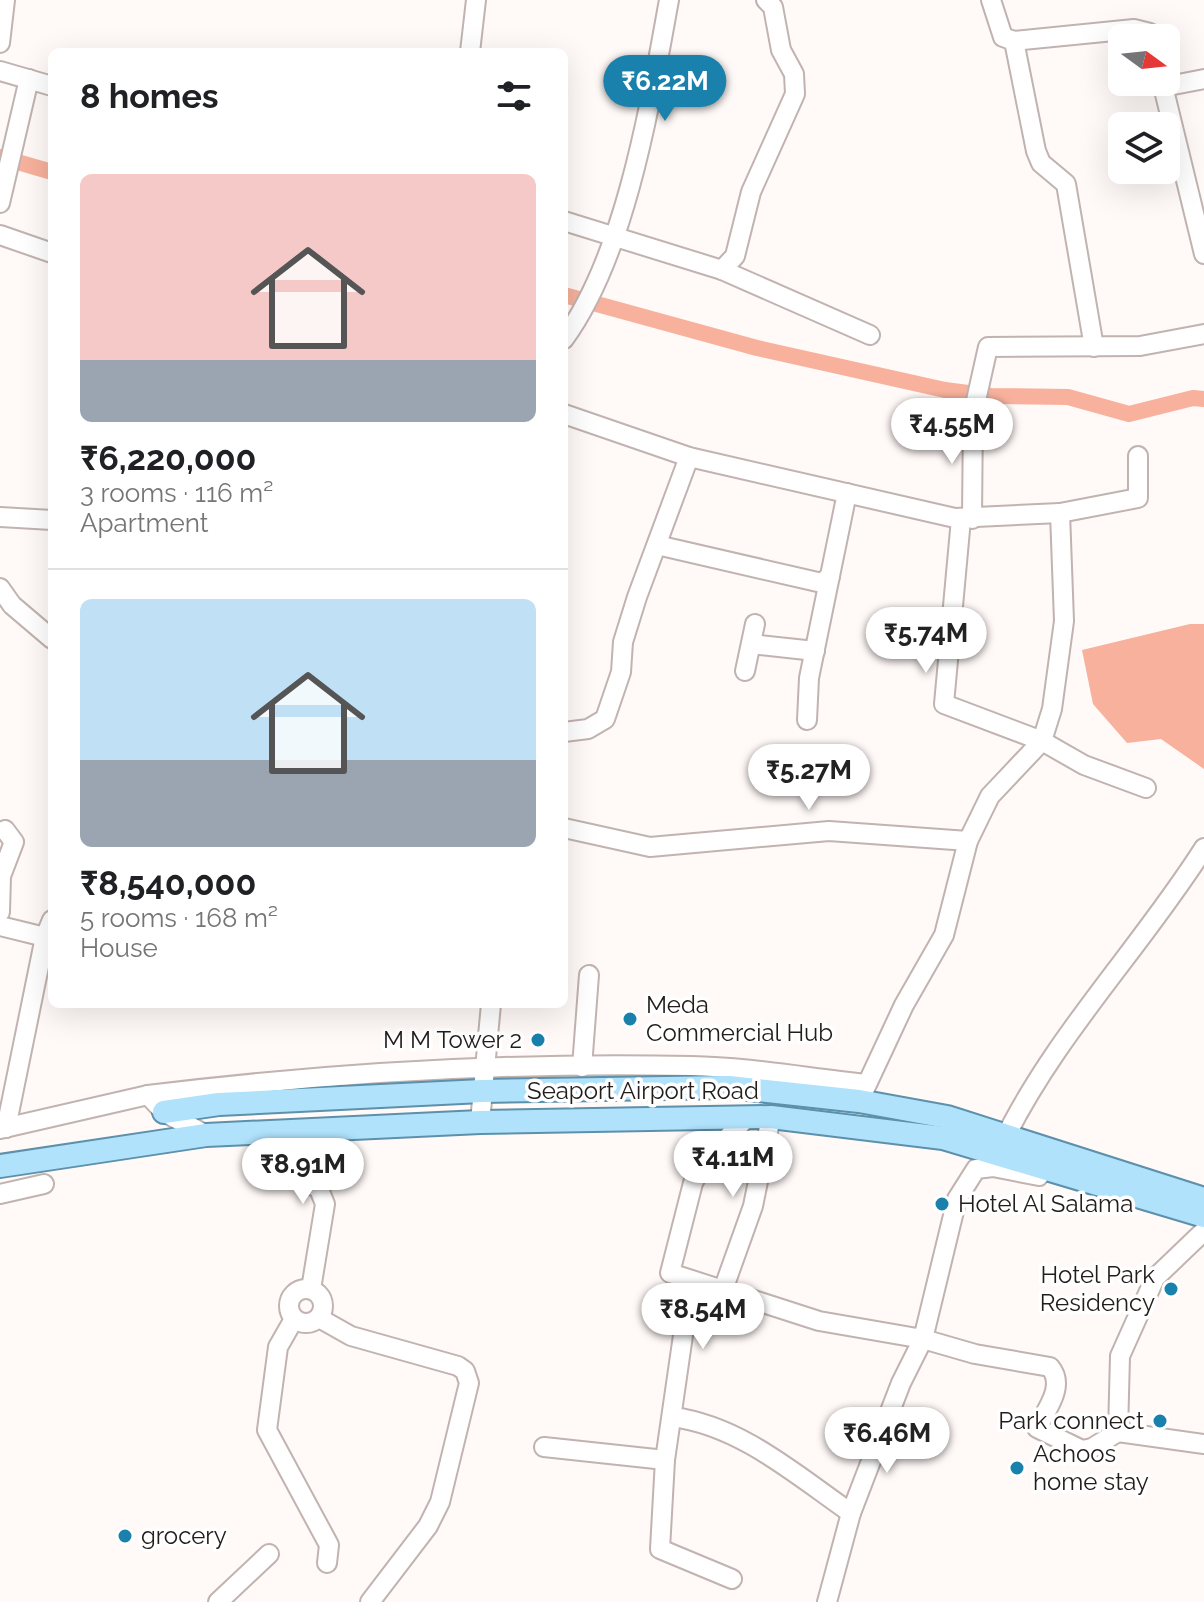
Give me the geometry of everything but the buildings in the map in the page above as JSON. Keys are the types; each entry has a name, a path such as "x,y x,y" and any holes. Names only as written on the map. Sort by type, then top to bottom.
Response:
{"main road":[{"name":"Seaport Airport Road","path":"164,1112 219,1104 482,1091 729,1087 863,1093 947,1117 1062,1174 1204,1216"},
{"name":"Seaport Airport Road","path":"0,1166 206,1135 480,1122 771,1117 1002,1144 1204,1199"}],"street":[{"path":"0,43 5,0"},
{"path":"470,48 476,0"},
{"path":"570,332 601,279 615,235 652,90 669,0"},
{"path":"722,270 735,256 751,192 795,94 794,74 781,50 773,7 766,0"},
{"path":"991,0 1003,37 1014,41 1108,32"},
{"path":"1014,41 1036,151 1041,163 1066,184 1094,347"},
{"path":"0,71 48,85"},
{"path":"0,203 29,79"},
{"path":"1180,82 1204,79"},
{"path":"1165,96 1204,254"},
{"path":"568,222 722,270 870,335"},
{"path":"0,235 48,252"},
{"path":"1146,788 1084,765 1042,741 944,704 966,519 973,414 985,351 993,344 1140,346 1204,334"},
{"path":"568,415 689,457 966,519 1060,513 1138,498 1138,456"},
{"path":"568,732 588,729 605,719 621,672 623,642 689,457"},
{"path":"807,720 815,651 847,493"},
{"path":"48,932 3,1128 148,1095 273,1080 485,1068 694,1066 863,1093 898,1016 944,935 968,841 990,796 1042,741 1052,709 1064,621 1060,513"},
{"path":"0,517 48,520"},
{"path":"657,545 822,583 830,576"},
{"path":"0,588 12,605 48,636"},
{"path":"745,671 755,624"},
{"path":"751,644 815,651"},
{"path":"568,829 650,847 829,831 968,841"},
{"path":"0,912 1,876 14,842 5,830"},
{"path":"1002,1144 1065,1040 1109,977 1169,903 1204,848"},
{"path":"0,926 48,928"},
{"path":"582,1067 589,975"},
{"path":"480,1122 491,1008"},
{"path":"148,1095 164,1112 206,1135"},
{"path":"747,1117 704,1163 693,1183 670,1273 819,1321 923,1339 975,1354 1050,1367 1058,1380 1037,1428 1069,1446 1092,1448 1118,1432 1204,1444"},
{"path":"723,1290 753,1206 771,1117"},
{"path":"287,1132 300,1178 319,1189 325,1204 311,1289"},
{"path":"827,1602 851,1513 901,1383 923,1339 957,1199 976,1169 993,1167 1038,1176 1062,1174"},
{"path":"0,1194 44,1184"},
{"path":"1118,1432 1120,1356 1155,1278 1204,1231"},
{"path":"691,1280 665,1460 660,1549 732,1579"},
{"path":"294,1319 312,1323 319,1318 323,1301 311,1289 302,1289 289,1302 294,1319 278,1347 267,1430 329,1545 327,1563"},
{"path":"319,1318 351,1336 458,1366 465,1371 469,1383 440,1502 428,1526 370,1602"},
{"path":"673,1417 695,1420 743,1439 851,1513"},
{"path":"544,1447 665,1460"},
{"path":"218,1602 269,1554"}],"shaded area":[{"path":"1190,624 1204,624 1204,769 1161,739 1127,743 1093,704 1082,650"}],"waterway":[{"path":"0,157 48,171"},
{"path":"568,296 757,348 945,390 991,396 1068,397 1129,414 1193,398 1204,399"}],"place":[{"name":"Meda Commercial Hub","path":"630,1019"},
{"name":"M M Tower 2","path":"538,1040"},
{"name":"Hotel Al Salama","path":"942,1204"},
{"name":"Hotel Park Residency","path":"1171,1289"},
{"name":"Park connect","path":"1160,1421"},
{"name":"Achoos home stay","path":"1017,1468"},
{"name":"grocery","path":"125,1536"}]}
